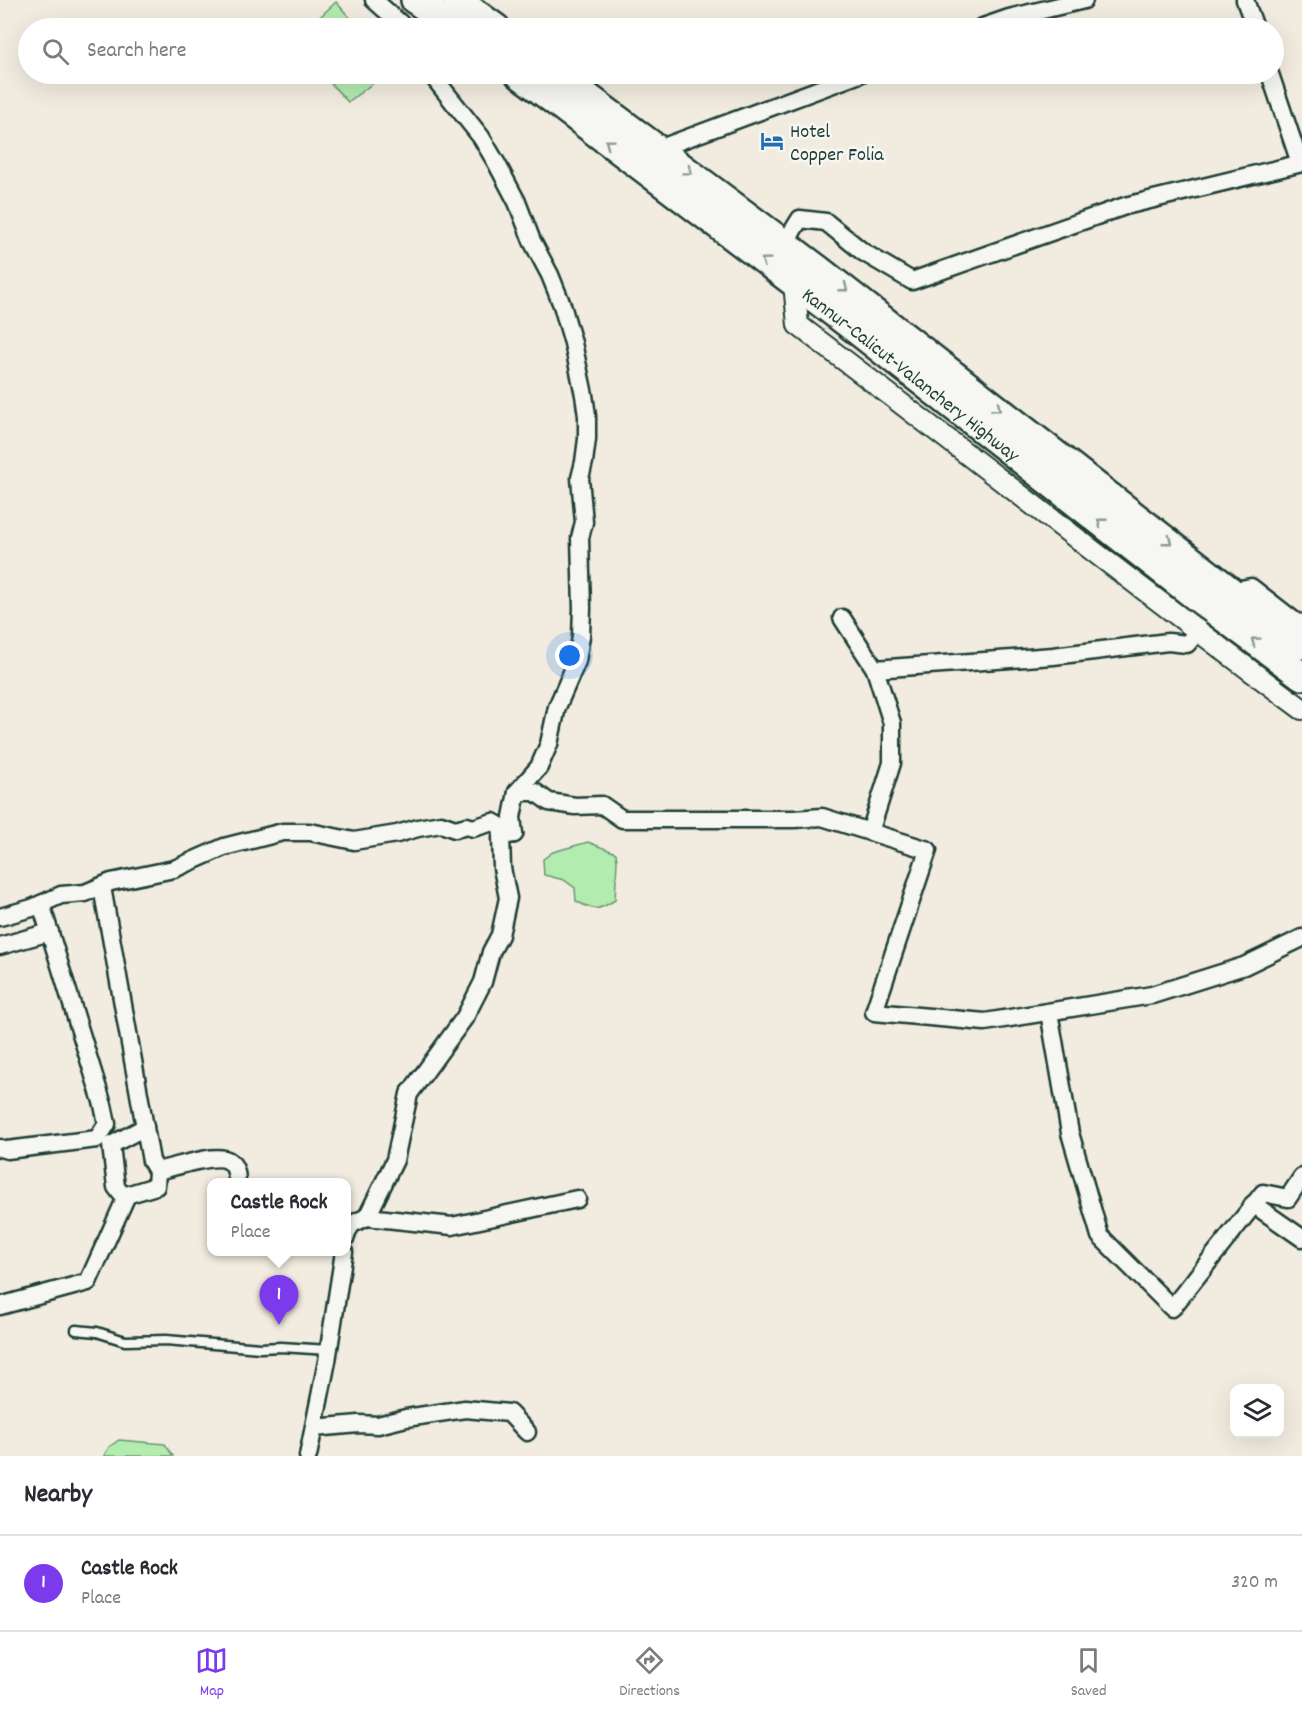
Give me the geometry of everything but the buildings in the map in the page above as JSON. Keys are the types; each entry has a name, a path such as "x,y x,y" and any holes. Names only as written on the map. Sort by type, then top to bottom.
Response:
{"highway":[{"path":"415,0 442,18"},
{"path":"457,0 482,18"},
{"name":"Kannur-Calicut-Valanchery Highway","path":"532,84 864,336 1187,590 1302,676"},
{"name":"Kannur-Calicut-Valanchery Highway","path":"570,84 784,243 1302,645"}],"street":[{"path":"374,0 394,18"},
{"path":"1009,18 1084,0"},
{"path":"1245,0 1251,18"},
{"path":"439,84 481,137 497,164 517,202 532,242 550,275 573,343 587,416 587,439 580,478 584,515 580,538 582,608 577,661 557,707 549,744 539,767 517,792 512,818 514,834"},
{"path":"658,149 833,84"},
{"path":"784,243 801,219 826,222 862,252 912,281 1125,206 1301,163 1273,84"},
{"path":"794,283 798,325 1302,709"},
{"path":"1231,591 1251,587 1296,622 1302,623"},
{"path":"842,618 875,669 892,723 892,763 870,832"},
{"path":"875,669 1053,656 1168,642 1187,644 1198,632"},
{"path":"517,792 535,792 549,802 575,806 602,805 622,819 822,817 928,850 874,1012 985,1022 1152,995 1244,966 1302,938"},
{"path":"0,917 61,895 85,893 111,882 174,869 224,847 283,832 310,832 354,841 441,824 455,829 467,826 473,828 493,822 514,834"},
{"path":"367,1217 394,1160 409,1094 465,1017 483,982 491,952 500,935 508,898 502,868 501,836 514,834"},
{"path":"102,887 145,1127 151,1161 157,1171 156,1186 123,1197 116,1187 111,1145 145,1127"},
{"path":"0,1149 97,1139 107,1124 41,904"},
{"path":"0,946 50,932"},
{"path":"1049,1012 1070,1133 1100,1236 1172,1308 1263,1193 1288,1198 1302,1177"},
{"path":"157,1171 216,1157 228,1160 237,1170 237,1178"},
{"path":"0,1306 88,1282 128,1195"},
{"path":"351,1225 367,1217 452,1226 577,1199"},
{"path":"1253,1204 1302,1238"},
{"path":"308,1456 343,1256"},
{"path":"314,1428 359,1424 378,1425 406,1418 465,1409 509,1413 527,1432"}],"lane":[{"path":"76,1330 97,1332 125,1341 166,1340 260,1348 328,1350"}],"green space":[{"path":"336,2 350,18 319,18"},
{"path":"331,84 372,84 348,102"},
{"path":"588,842 616,853 615,900 600,908 587,907 576,901 575,888 564,880 544,875 543,859 553,852"},
{"path":"119,1440 165,1444 173,1456 104,1456 109,1447"}],"place":[{"name":"Hotel Copper Folia","path":"772,141"},
{"name":"Castle Rock","path":"279,1325"}]}
